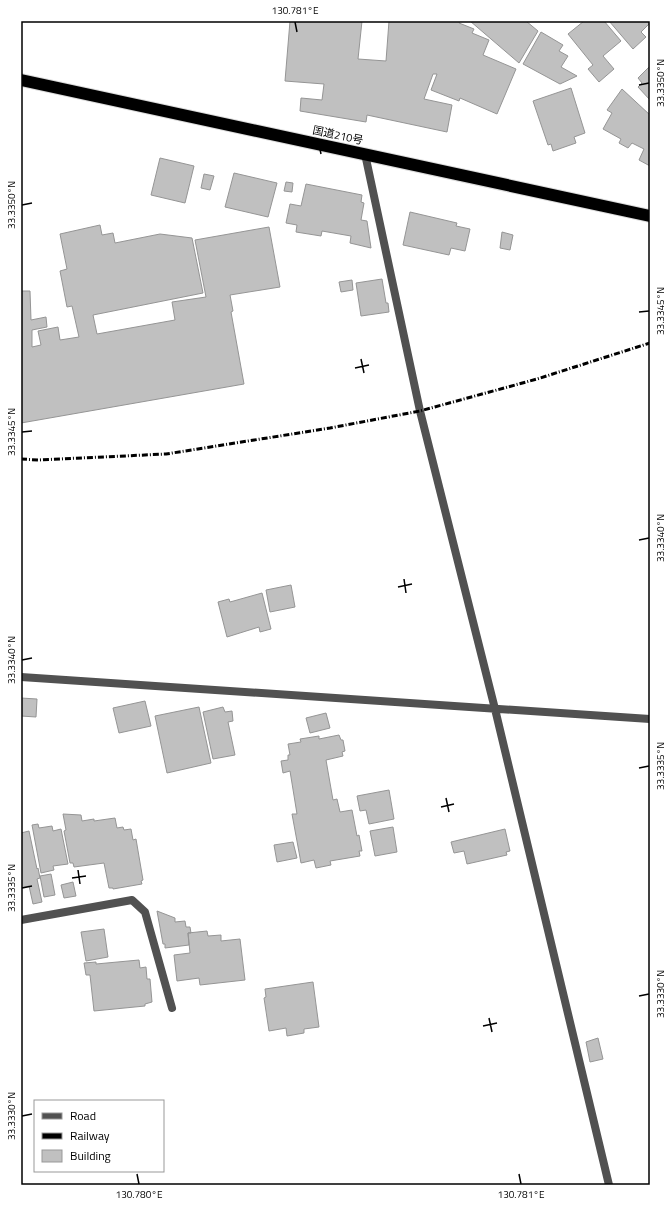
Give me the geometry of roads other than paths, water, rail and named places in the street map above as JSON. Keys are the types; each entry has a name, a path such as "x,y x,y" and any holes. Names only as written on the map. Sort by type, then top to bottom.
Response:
{"highway":[{"name":"国道210号","path":"21,80 650,216"}],"street":[{"path":"365,154 420,412 495,709 609,1185"},
{"path":"21,677 650,719"},
{"path":"21,920 132,900 145,912 172,1008"}],"railway":[{"path":"21,459 38,460 166,454 330,428 420,411 537,379 650,343"}]}
